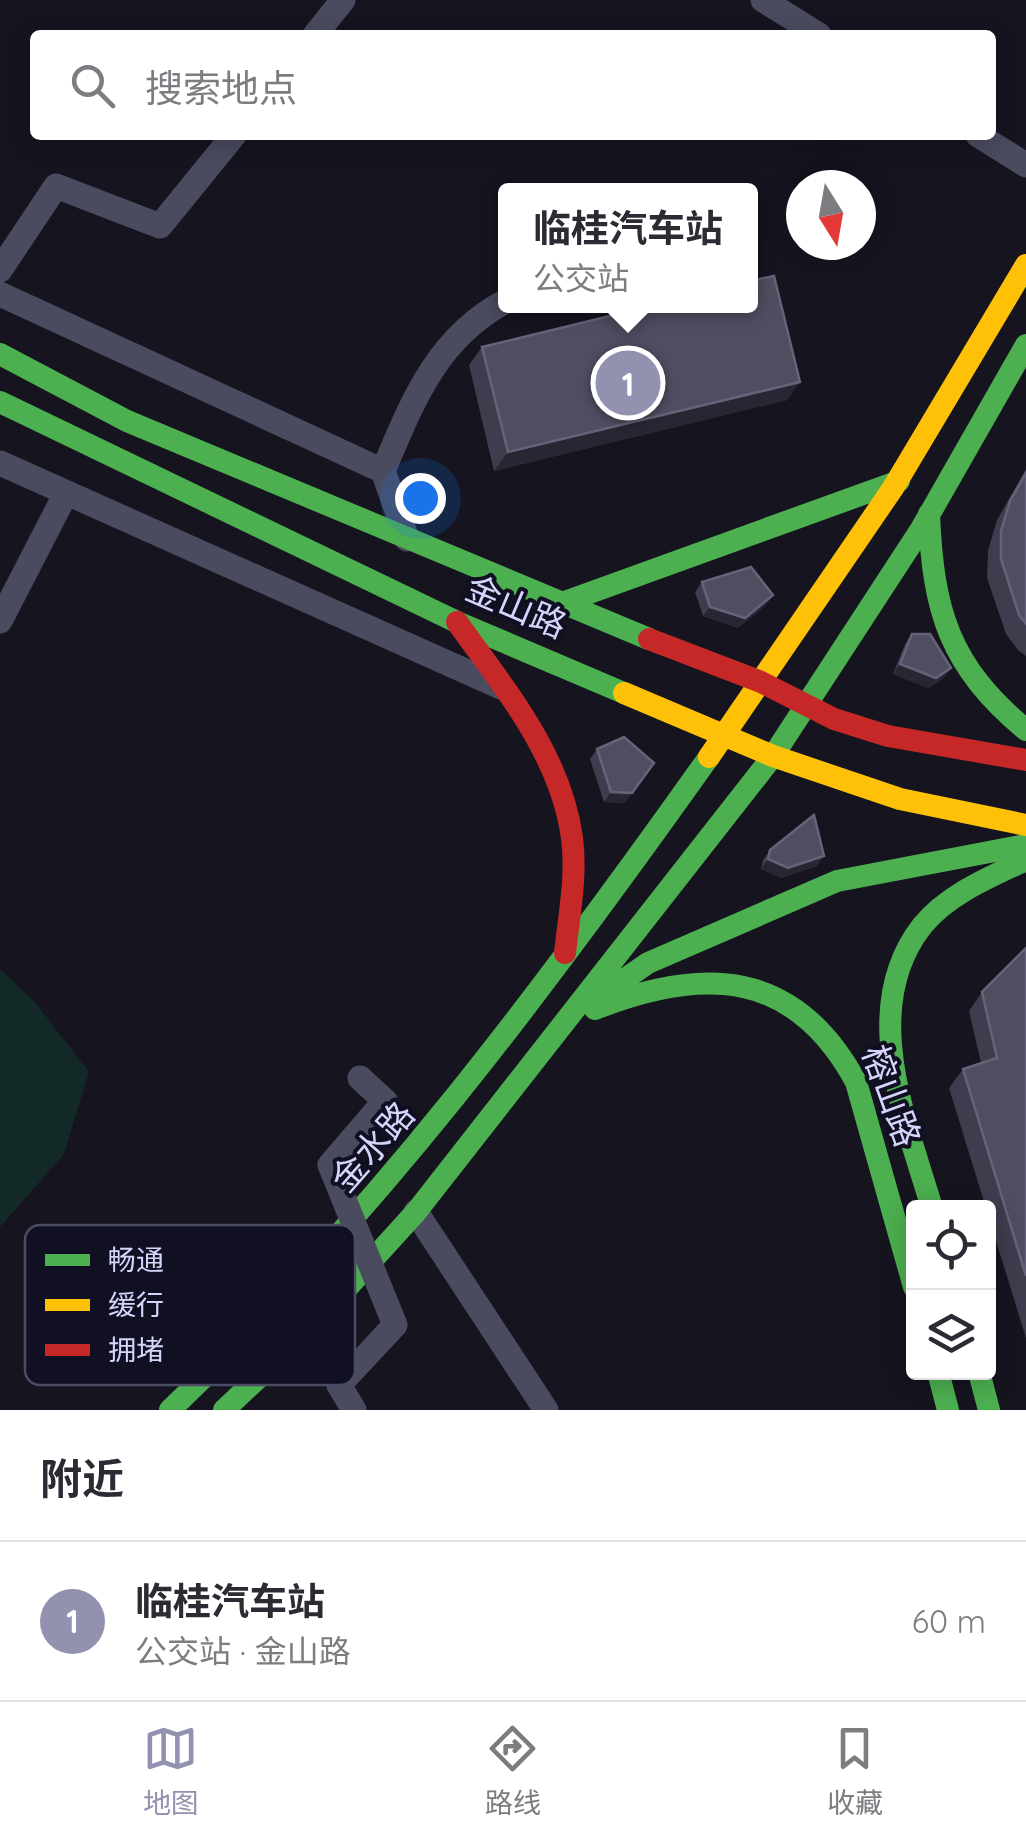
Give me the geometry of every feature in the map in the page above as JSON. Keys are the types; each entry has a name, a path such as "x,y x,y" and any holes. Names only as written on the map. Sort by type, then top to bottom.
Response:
{"main road":[{"name":"金水路","path":"350,1225 445,1117 726,734 898,481 1026,264"},
{"name":"金水路","path":"355,1279 416,1212 773,756 930,514 1023,350"},
{"name":"金山路","path":"0,354 127,420 558,604 761,682 803,707 888,736 1026,760"},
{"name":"金山路","path":"0,402 457,622 773,756 900,799 1026,832"},
{"path":"558,604 898,481"},
{"path":"930,514 931,583 941,621 958,659 1026,730"},
{"path":"457,622 545,756 572,836 565,956"},
{"path":"562,1022 648,964 837,882 1026,832"},
{"name":"榕山路","path":"930,1200 892,1064 887,1028 889,995 909,948 950,898 1026,860"},
{"name":"榕山路","path":"562,1022 642,991 698,982 762,991 820,1025 842,1050 856,1082 906,1258"},
{"path":"940,1380 948,1410"},
{"path":"980,1380 989,1410"},
{"name":"金水路","path":"170,1410 195,1385"},
{"name":"金水路","path":"224,1410 251,1385"}],"street":[{"path":"319,30 343,0"},
{"path":"763,0 811,30"},
{"path":"0,270 56,186 160,226 230,140"},
{"path":"986,140 1026,165"},
{"path":"0,294 383,471"},
{"path":"407,538 383,471 434,362 481,314 498,305"},
{"path":"0,464 64,496 501,687"},
{"path":"0,620 64,496"},
{"path":"354,1225 330,1166 385,1101 360,1078"},
{"path":"416,1212 546,1410"},
{"path":"355,1227 395,1325 355,1368"},
{"path":"339,1385 354,1410"}],"green space":[{"path":"0,969 35,1002 89,1072 64,1154 0,1227"}],"building":[{"path":"774,276 800,382 508,452 482,347 622,313 758,313 758,279"},
{"path":"1026,473 1026,624 1019,615 1001,559 1001,531 1010,501"},
{"path":"751,567 773,595 745,618 710,607 702,582"},
{"path":"912,634 930,634 951,668 936,678 900,664"},
{"path":"624,737 654,763 632,793 611,792 597,749"},
{"path":"814,815 824,856 788,868 768,859 770,850"},
{"path":"1026,948 1026,1276 963,1069 997,1058 982,992"}],"traffic: fast":[{"path":"355,1279 416,1212 773,756 921,529 1026,345"},
{"path":"0,354 127,421 649,639"},
{"path":"0,402 457,622 624,693"},
{"path":"559,604 899,481"},
{"path":"929,514 935,580 950,634 979,683 1026,730"},
{"path":"347,1225 521,1013 709,757"},
{"path":"593,1001 648,963 837,881 1026,845"},
{"path":"929,1200 893,1065 893,992 903,958 932,915 970,887 1026,860"},
{"path":"595,1009 673,986 709,983 744,987 775,998 805,1017 832,1045 856,1082 906,1259"},
{"path":"940,1380 948,1410"},
{"path":"981,1380 989,1410"},
{"path":"170,1410 195,1385"},
{"path":"224,1410 251,1385"}],"traffic: slow":[{"path":"709,757 893,488 1026,265"},
{"path":"624,693 773,756 900,799 1026,825"}],"traffic: jam":[{"path":"457,622 528,724 566,808 574,867 565,953"},
{"path":"649,639 761,682 834,719 888,736 1026,760"}],"place":[{"name":"临桂汽车站","path":"628,383"}]}
